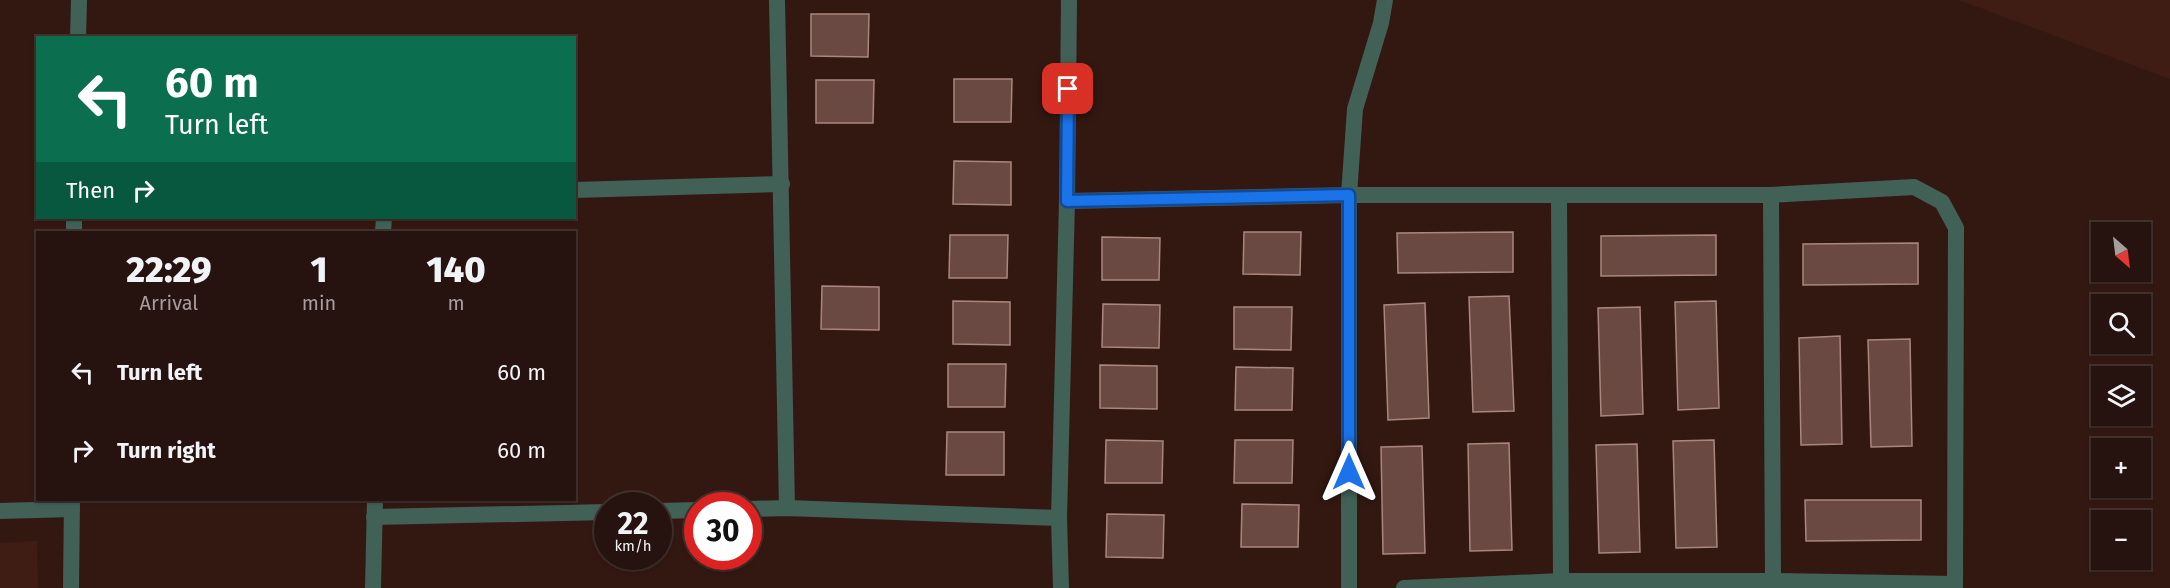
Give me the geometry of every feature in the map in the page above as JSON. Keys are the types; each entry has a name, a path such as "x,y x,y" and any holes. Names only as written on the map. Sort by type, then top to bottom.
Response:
{"street":[{"path":"78,36 79,0"},
{"path":"777,0 787,508"},
{"path":"1061,588 1059,518 1067,201 1069,0"},
{"path":"1348,588 1349,195 1355,109 1381,23 1385,0"},
{"path":"576,190 782,184"},
{"path":"1067,201 1349,195 1771,195 1914,187 1942,202 1956,228 1955,586 1773,581 1561,581 1404,588"},
{"path":"1771,195 1773,581"},
{"path":"1559,196 1561,581"},
{"path":"373,588 375,501"},
{"path":"0,511 72,504 71,588"},
{"path":"762,509 1059,518"},
{"path":"374,517 594,512"}],"shaded area":[{"path":"1959,0 2170,0 2170,79"},
{"path":"37,541 38,588 0,588 0,543"}],"building":[{"path":"811,14 869,14 868,57 811,56"},
{"path":"954,79 1012,79 1011,122 954,122"},
{"path":"816,80 874,80 873,123 816,123"},
{"path":"954,161 1011,162 1011,205 953,204"},
{"path":"1244,232 1301,232 1300,275 1243,274"},
{"path":"1513,232 1513,272 1398,273 1397,233"},
{"path":"950,235 1008,235 1007,278 949,278"},
{"path":"1716,235 1716,275 1601,276 1601,236"},
{"path":"1102,237 1160,238 1159,280 1102,280"},
{"path":"1918,243 1918,284 1803,285 1803,244"},
{"path":"822,286 879,287 879,330 821,329"},
{"path":"1509,296 1514,411 1473,412 1469,297"},
{"path":"953,301 1010,302 1010,345 953,344"},
{"path":"1716,301 1719,408 1678,410 1675,302"},
{"path":"1425,303 1429,418 1388,420 1384,305"},
{"path":"1103,304 1160,305 1159,348 1102,347"},
{"path":"1234,307 1292,307 1291,350 1234,349"},
{"path":"1640,307 1643,414 1601,416 1598,308"},
{"path":"1840,336 1842,444 1801,445 1799,338"},
{"path":"1910,339 1912,446 1871,447 1868,340"},
{"path":"948,364 1006,364 1005,407 948,407"},
{"path":"1100,365 1157,366 1157,409 1100,408"},
{"path":"1236,367 1293,368 1292,410 1235,410"},
{"path":"947,432 1004,432 1004,475 946,475"},
{"path":"1106,440 1163,441 1162,483 1105,483"},
{"path":"1235,440 1293,440 1292,483 1234,483"},
{"path":"1714,440 1717,547 1676,548 1673,441"},
{"path":"1509,443 1512,550 1470,551 1468,444"},
{"path":"1637,444 1640,552 1599,553 1596,445"},
{"path":"1422,446 1425,553 1383,554 1381,447"},
{"path":"1805,500 1921,500 1921,540 1806,541"},
{"path":"1242,504 1299,505 1298,547 1241,547"},
{"path":"1107,514 1164,515 1163,558 1106,557"}],"route":[{"path":"1068,89 1067,201 1349,195 1349,472"}]}
